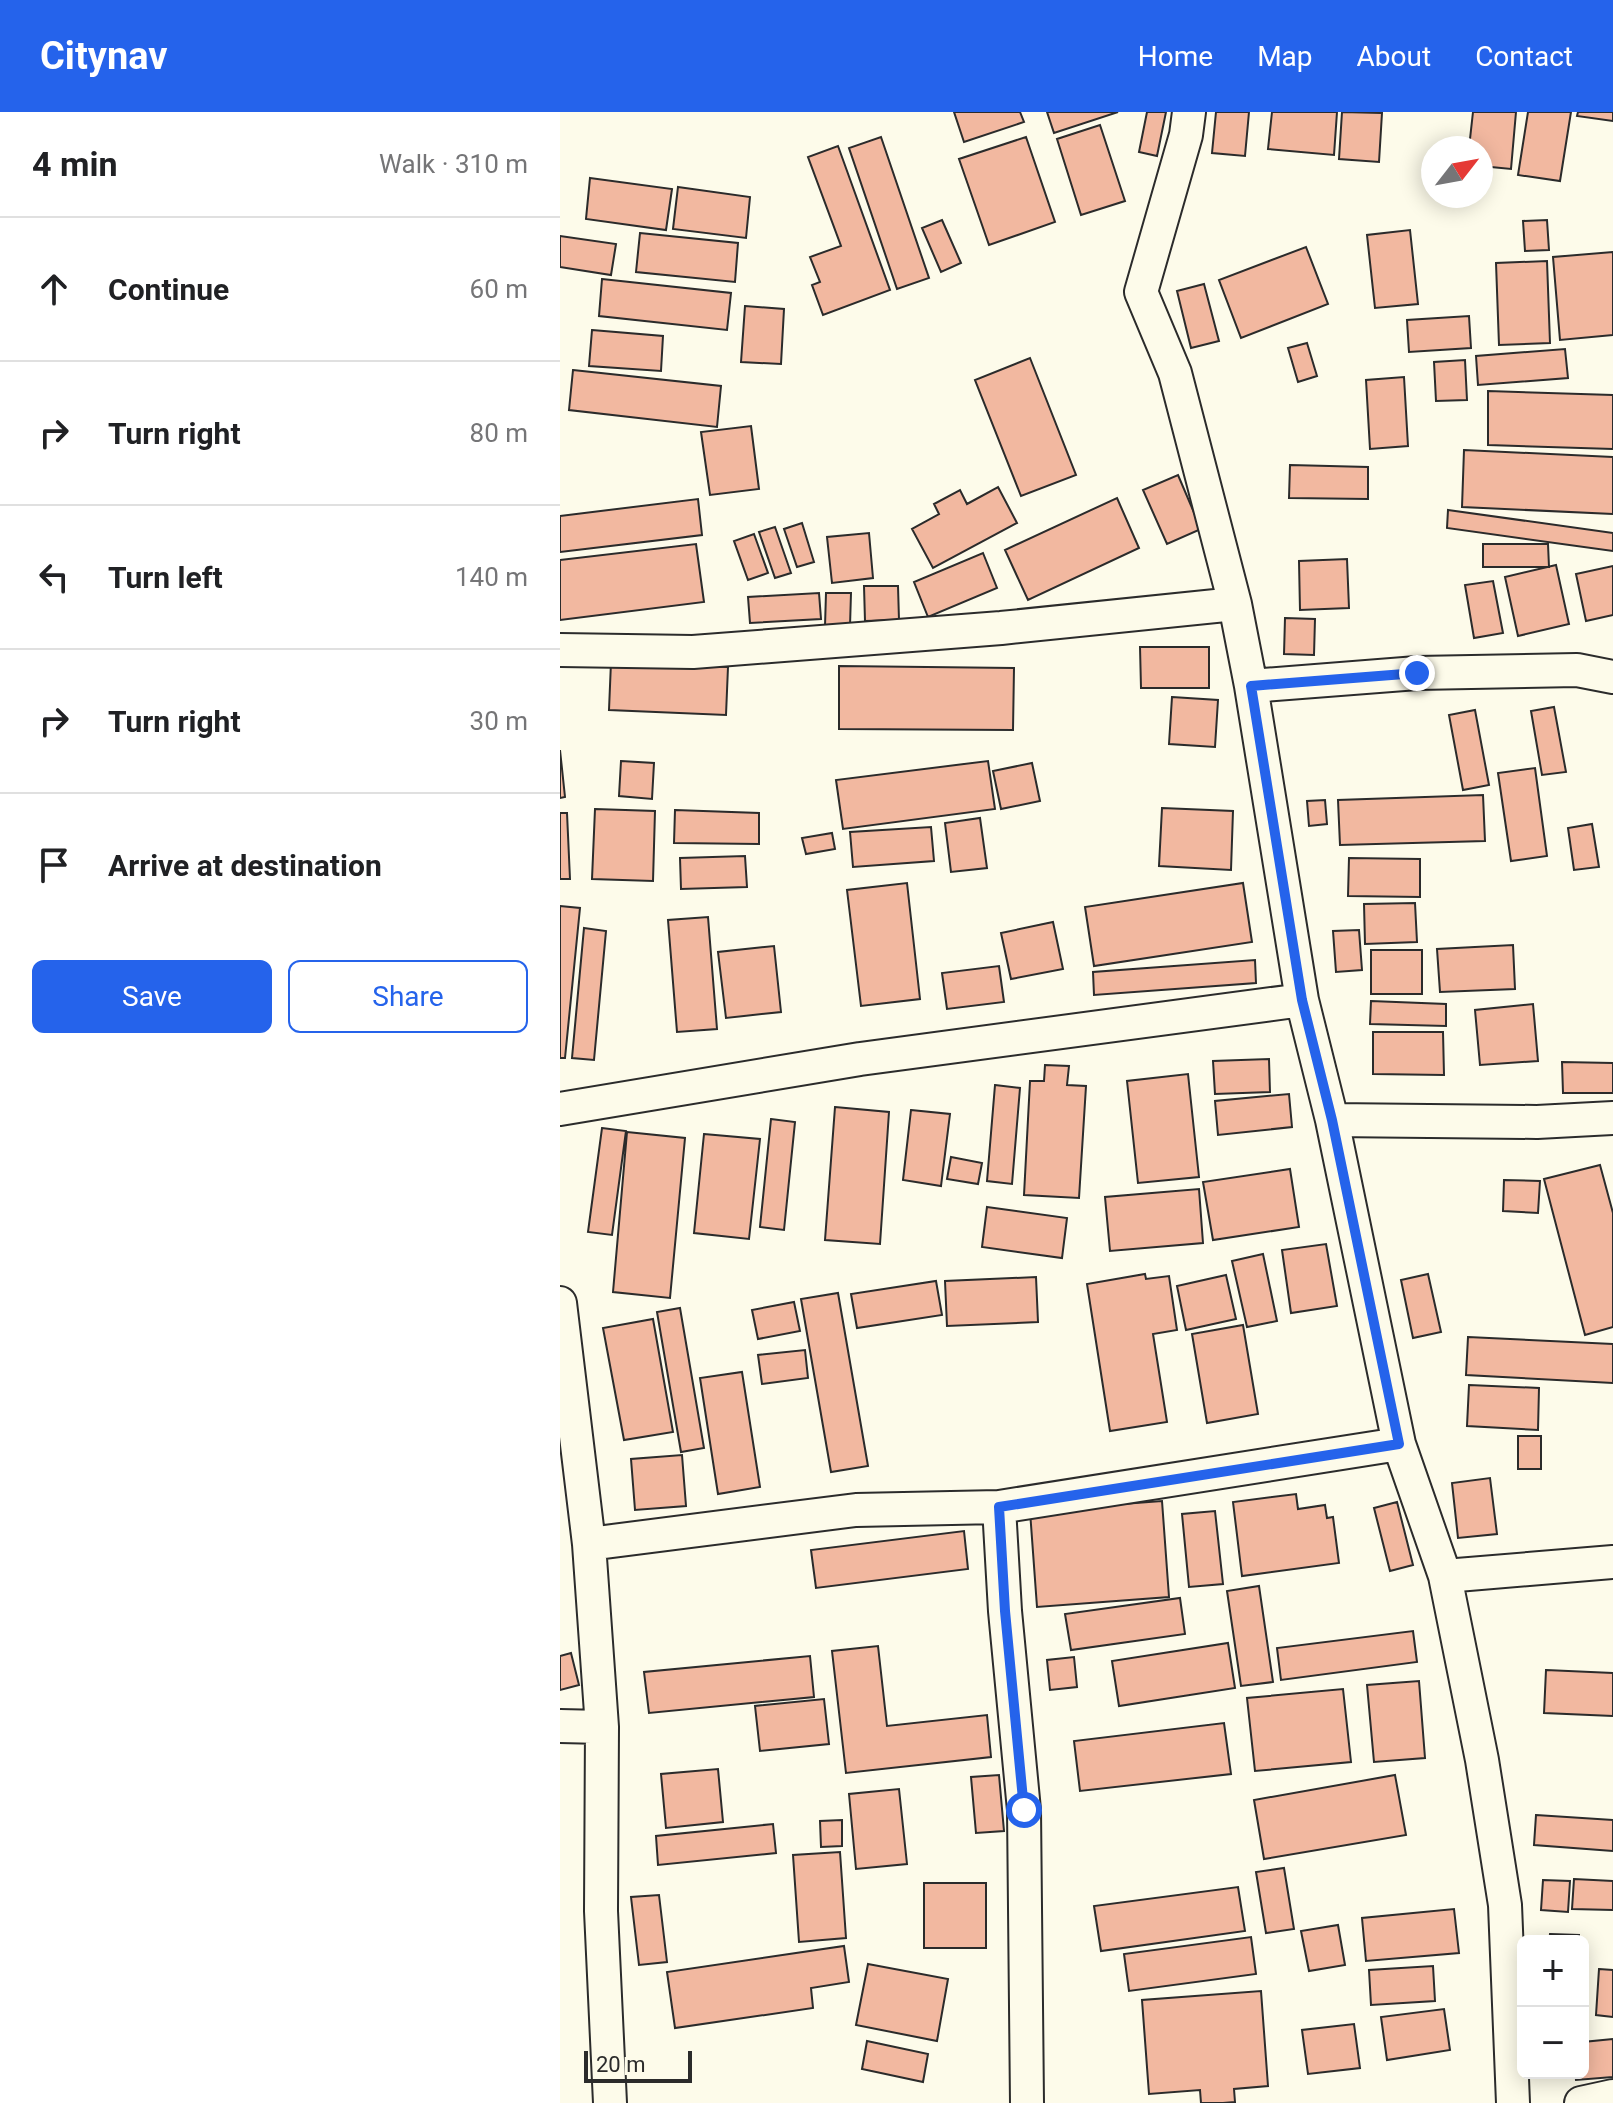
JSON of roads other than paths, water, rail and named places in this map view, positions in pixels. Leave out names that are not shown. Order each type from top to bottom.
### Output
[{"type":"street","points":[[1189,112],[1186,135],[1141,292],[1175,373],[1235,604],[1302,1000],[1332,1120],[1399,1444],[1445,1576],[1482,1760],[1505,1905],[1513,2103]]},
{"type":"street","points":[[560,650],[693,652],[1001,628],[1235,604]]},
{"type":"street","points":[[1251,686],[1417,673],[1577,670],[1613,677]]},
{"type":"street","points":[[560,1109],[860,1059],[1302,1000]]},
{"type":"street","points":[[1332,1120],[1537,1122],[1613,1118]]},
{"type":"street","points":[[560,1303],[589,1544],[602,1727],[601,1911],[610,2103]]},
{"type":"street","points":[[589,1544],[856,1510],[999,1507],[1399,1444]]},
{"type":"street","points":[[999,1507],[1005,1611],[1024,1810],[1027,2103]]},
{"type":"street","points":[[1445,1576],[1613,1562]]},
{"type":"street","points":[[560,1726],[602,1727]]},
{"type":"street","points":[[1581,2103],[1613,2096]]}]
